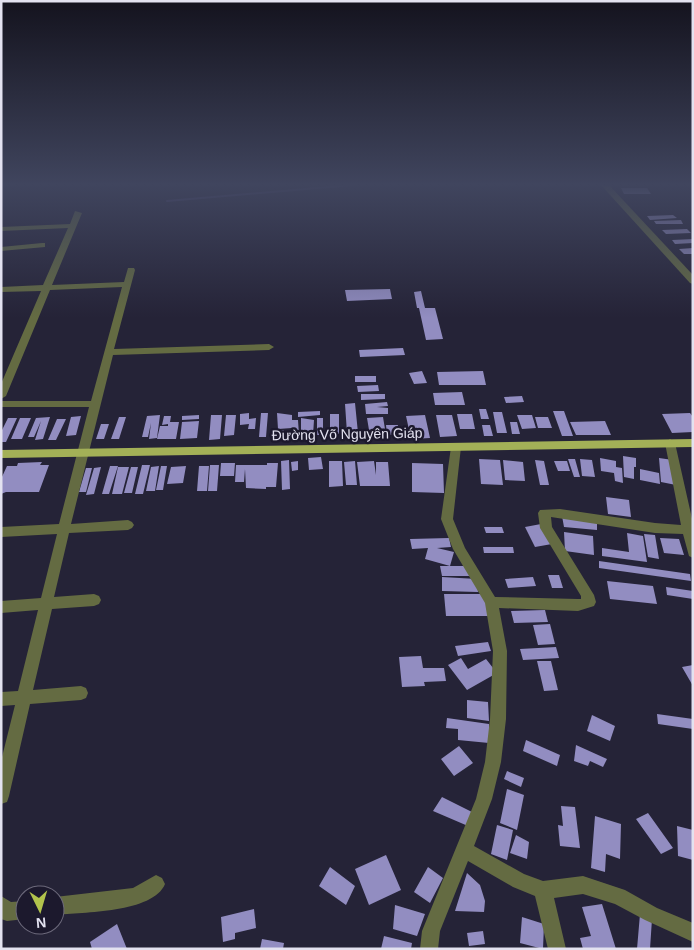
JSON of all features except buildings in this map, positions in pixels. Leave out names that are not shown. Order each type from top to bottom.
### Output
[{"type":"main road","name":"Đường Võ Nguyên Giáp","points":[[1,454],[693,442]]},
{"type":"street","points":[[1,396],[72,229]]},
{"type":"street","points":[[646,229],[693,281]]},
{"type":"street","points":[[1,249],[42,245]]},
{"type":"street","points":[[1,796],[82,453],[131,270]]},
{"type":"street","points":[[1,290],[127,284]]},
{"type":"street","points":[[109,352],[269,347]]},
{"type":"street","points":[[1,404],[95,404]]},
{"type":"street","points":[[670,443],[693,553]]},
{"type":"street","points":[[428,949],[431,931],[465,850],[486,789],[493,762],[498,719],[500,651],[491,602],[460,549],[448,523],[456,447]]},
{"type":"street","points":[[491,602],[578,604],[589,602],[584,588],[546,528],[544,513],[560,513],[655,528],[687,530]]},
{"type":"street","points":[[1,532],[128,525]]},
{"type":"street","points":[[1,607],[94,600]]},
{"type":"street","points":[[1,699],[80,694]]},
{"type":"street","points":[[465,850],[520,881],[543,890],[583,886],[600,890],[619,896],[651,914],[693,933]]},
{"type":"street","points":[[65,905],[136,897],[156,884]]},
{"type":"street","points":[[543,890],[556,949]]},
{"type":"street","points":[[1,905],[8,912],[15,911]]}]
